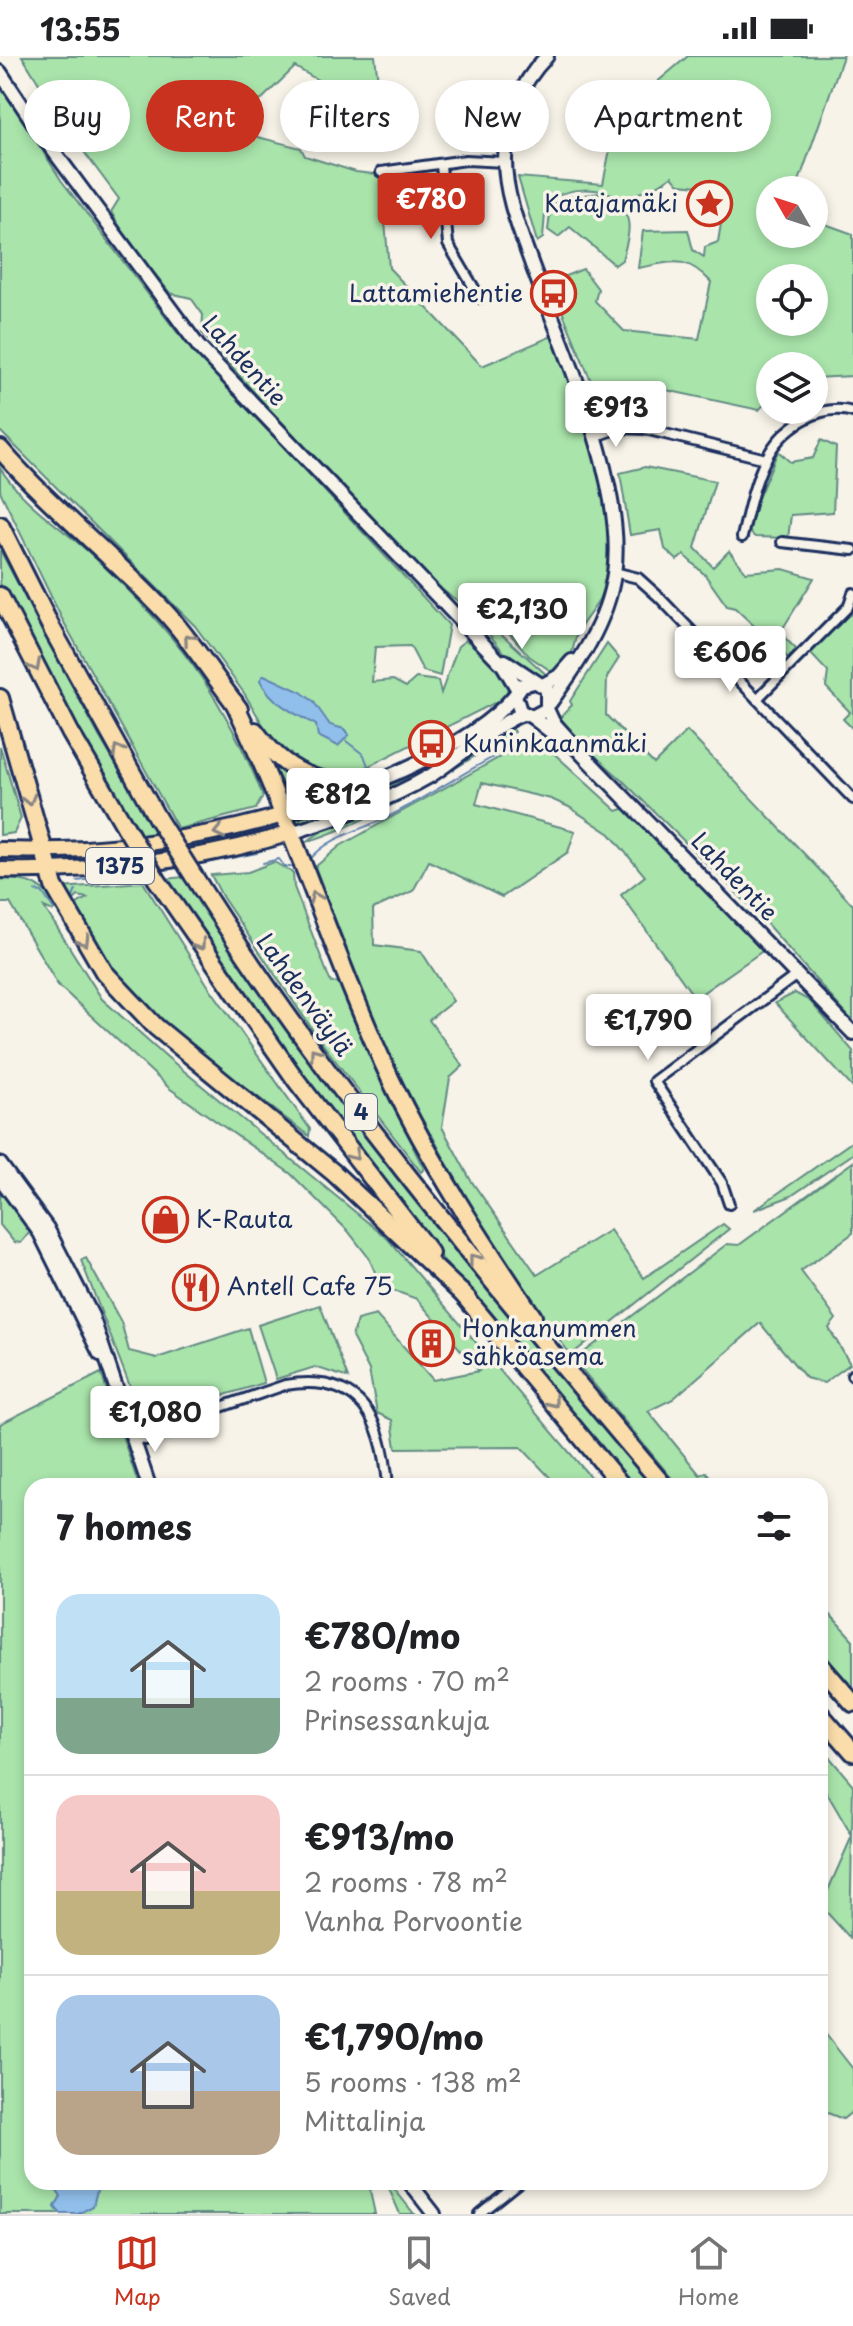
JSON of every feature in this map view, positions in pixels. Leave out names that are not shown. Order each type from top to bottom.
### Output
[{"type":"highway","points":[[0,449],[36,490],[164,611],[194,644],[273,753],[295,771],[334,784],[368,784]]},
{"type":"highway","name":"Lahdenväylä","points":[[0,525],[65,654],[157,818],[319,1059],[490,1280],[657,1478]]},
{"type":"highway","name":"4","points":[[0,596],[71,734],[157,880],[296,1080],[468,1299],[615,1478]]},
{"type":"highway","points":[[0,698],[50,871],[60,897],[90,951],[139,1011],[334,1173],[468,1299]]},
{"type":"highway","points":[[234,702],[291,833],[361,1011],[405,1106],[446,1184],[581,1387]]},
{"type":"highway","points":[[828,1674],[853,1703]]},
{"type":"highway","points":[[828,1723],[853,1752]]},
{"type":"main road","points":[[528,716],[548,706],[583,658],[604,611],[614,572],[615,539],[609,496],[594,437],[511,204],[505,162],[515,105],[540,59]]},
{"type":"main road","name":"Lahdentie","points":[[0,72],[59,159],[199,347],[443,607],[490,651],[510,674],[517,692],[517,707],[581,753]]},
{"type":"main road","points":[[517,692],[559,676],[588,644]]},
{"type":"main road","name":"Lahdentie","points":[[490,651],[538,684],[553,722],[853,1033]]},
{"type":"main road","name":"1375","points":[[0,850],[45,851],[155,844],[283,815],[368,784],[488,723],[517,692]]},
{"type":"main road","name":"1375","points":[[0,870],[50,871],[165,862],[291,833],[373,803],[427,777],[508,720],[528,716]]},
{"type":"main road","points":[[0,1164],[52,1238],[101,1335],[146,1478]]},
{"type":"main road","points":[[0,1178],[40,1233],[110,1371]]},
{"type":"main road","points":[[415,2190],[434,2214]]},
{"type":"street","points":[[381,172],[466,160],[505,162]]},
{"type":"street","points":[[441,165],[448,244],[480,298]]},
{"type":"street","points":[[742,537],[766,459],[786,434],[812,415],[841,408],[853,412]]},
{"type":"street","points":[[594,437],[619,428],[645,429],[766,459]]},
{"type":"street","points":[[782,542],[853,550]]},
{"type":"street","points":[[614,572],[641,580],[853,799]]},
{"type":"street","points":[[757,699],[850,607],[853,593]]},
{"type":"street","points":[[729,1204],[722,1183],[654,1081],[798,974]]},
{"type":"street","points":[[132,1438],[142,1427],[166,1426],[285,1385],[305,1381],[332,1384],[372,1413],[383,1441],[387,1478]]},
{"type":"street","points":[[479,2214],[509,2190]]},
{"type":"green space","points":[[22,56],[375,56],[378,80],[318,80],[295,67],[264,97],[264,80],[146,80],[146,152],[264,152],[264,139],[280,143],[280,152],[303,152],[305,156],[356,172],[381,175],[389,268],[482,366],[552,336],[595,462],[607,528],[607,560],[602,592],[577,634],[566,665],[554,673],[529,656],[494,615],[479,616],[438,587],[315,462],[202,333],[203,315],[191,298],[170,293],[127,239],[111,212],[119,199],[84,152],[130,152],[130,80],[37,80]]},
{"type":"green space","points":[[688,56],[843,56],[801,176],[756,176],[756,248],[828,248],[828,225],[853,234],[853,376],[828,377],[828,352],[756,352],[756,409],[633,383],[593,386],[550,282],[583,269],[598,289],[595,301],[624,331],[699,339],[711,282],[694,267],[678,262],[638,268],[643,231],[688,230],[693,250],[704,257],[705,247],[718,242],[724,205],[719,188],[679,184],[672,176],[659,185],[624,199],[595,190],[575,190],[546,202],[543,238],[537,242],[518,177],[603,184],[609,152],[771,152],[771,80],[660,80]]},
{"type":"green space","points":[[0,83],[24,121],[24,152],[43,152],[61,180],[177,332],[449,625],[440,676],[423,671],[410,646],[375,647],[372,682],[393,680],[406,687],[416,678],[438,681],[441,693],[458,646],[466,640],[504,672],[509,687],[500,706],[494,703],[351,775],[333,776],[296,763],[272,740],[244,693],[195,626],[0,431]]},
{"type":"green space","points":[[600,193],[620,206],[628,220],[628,237],[622,260],[615,265],[570,227],[558,237],[548,230],[551,206],[559,198]]},
{"type":"green space","points":[[821,440],[836,447],[833,512],[791,515],[788,538],[755,537],[749,532],[748,522],[778,451],[790,462],[813,458]]},
{"type":"green space","points":[[645,467],[715,481],[695,548],[713,567],[729,551],[746,572],[783,569],[814,578],[780,633],[796,649],[788,658],[735,608],[727,606],[705,575],[684,555],[677,560],[665,549],[661,530],[630,535],[620,473]]},
{"type":"green space","points":[[0,468],[31,504],[92,555],[171,637],[212,694],[247,759],[263,796],[256,809],[178,829],[61,617],[0,491]]},
{"type":"green space","points":[[0,550],[99,736],[157,834],[139,836],[26,638],[0,583]]},
{"type":"green space","points":[[853,614],[853,729],[843,719],[850,712],[826,687],[828,672],[810,653],[847,615]]},
{"type":"green space","points":[[488,622],[549,677],[538,677],[518,667],[482,627]]},
{"type":"green space","points":[[607,644],[619,658],[607,677],[606,715],[654,764],[687,731],[853,905],[853,1022],[758,914],[619,777],[556,722],[572,705],[570,701]]},
{"type":"green space","points":[[499,718],[502,721],[431,769],[360,803],[298,826],[296,817]]},
{"type":"green space","points":[[508,723],[514,732],[439,778],[361,820],[306,842],[328,827],[359,815]]},
{"type":"green space","points":[[536,737],[617,811],[630,807],[761,947],[761,952],[695,998],[621,895],[645,876],[610,834],[551,799],[482,783],[476,804],[575,831],[568,852],[502,897],[429,861],[413,891],[373,909],[374,945],[421,951],[453,1001],[429,1020],[463,1066],[450,1078],[442,1127],[470,1179],[537,1275],[610,1230],[644,1278],[723,1224],[729,1229],[571,1355],[496,1249],[432,1135],[413,1147],[424,1169],[421,1172],[318,1038],[223,898],[211,875],[248,872],[274,862],[293,873],[294,887],[331,983],[358,980],[315,867],[340,846]]},
{"type":"green space","points":[[259,745],[335,790],[284,808]]},
{"type":"green space","points":[[0,746],[21,818],[14,833],[0,835]]},
{"type":"green space","points":[[261,827],[262,831],[187,849],[184,845]]},
{"type":"green space","points":[[183,877],[248,972],[428,1213],[645,1478],[621,1478],[413,1223],[331,1117],[165,879]]},
{"type":"green space","points":[[0,879],[34,884],[48,893],[59,908],[53,911],[44,907],[102,999],[167,1057],[388,1239],[591,1478],[550,1478],[521,1447],[396,1448],[392,1420],[377,1413],[369,1370],[352,1337],[357,1320],[376,1315],[433,1380],[479,1371],[417,1299],[381,1286],[369,1258],[348,1231],[291,1174],[169,1088],[58,985],[10,903],[0,903]]},
{"type":"green space","points":[[143,882],[207,984],[310,1129],[309,1136],[171,1031],[99,952],[79,917],[77,904],[87,898],[78,896],[69,905],[61,888]]},
{"type":"green space","points":[[795,993],[810,1001],[853,1051],[853,1088],[775,1003]]},
{"type":"green space","points":[[853,1141],[853,1154],[791,1196],[754,1210]]},
{"type":"green space","points":[[853,1162],[853,1233],[801,1271],[836,1319],[829,1328],[850,1364],[824,1383],[806,1378],[760,1323],[673,1399],[648,1411],[700,1475],[706,1472],[711,1478],[671,1478],[574,1360],[727,1244],[739,1245]]},
{"type":"green space","points":[[0,1189],[30,1232],[21,1243],[14,1242],[0,1225]]},
{"type":"green space","points":[[86,1258],[121,1322],[129,1351],[157,1358],[248,1328],[264,1383],[143,1420],[81,1260]]},
{"type":"green space","points":[[320,1305],[348,1378],[315,1367],[276,1379],[258,1325]]},
{"type":"green space","points":[[101,1373],[136,1478],[24,1478],[24,2190],[57,2190],[61,2196],[55,2207],[60,2214],[0,2214],[0,1424]]},
{"type":"green space","points":[[828,1612],[853,1640],[853,1688],[828,1659]]},
{"type":"green space","points":[[828,1755],[853,1785],[852,1836],[828,1795]]},
{"type":"green space","points":[[852,1836],[850,1938],[828,1914],[828,1890]]},
{"type":"green space","points":[[828,2037],[853,2069],[853,2111],[843,2119],[828,2113]]},
{"type":"green space","points":[[97,2190],[370,2190],[375,2214],[78,2214],[93,2205]]},
{"type":"green space","points":[[390,2190],[395,2190],[414,2214],[400,2214]]},
{"type":"water","points":[[264,675],[301,692],[313,701],[330,725],[344,729],[349,735],[338,746],[318,736],[316,725],[284,707],[270,695],[260,680]]},
{"type":"water","points":[[57,2190],[97,2190],[93,2206],[78,2214],[61,2214],[55,2207],[61,2196]]},
{"type":"waterway","points":[[309,861],[336,839],[390,816],[527,739],[545,744]]},
{"type":"waterway","points":[[346,741],[364,755],[368,766]]},
{"type":"waterway","points":[[195,865],[257,853]]},
{"type":"waterway","points":[[263,863],[279,859],[285,867],[291,867]]},
{"type":"waterway","points":[[160,871],[181,867]]},
{"type":"waterway","points":[[77,881],[145,873]]},
{"type":"waterway","points":[[71,902],[76,890]]},
{"type":"waterway","points":[[35,891],[42,892],[54,909]]},
{"type":"place","name":"Katajamäki","points":[[709,204]]},
{"type":"place","name":"Lattamiehentie","points":[[554,294]]},
{"type":"place","name":"Kuninkaanmäki","points":[[432,744]]},
{"type":"place","name":"K-Rauta","points":[[165,1220]]},
{"type":"place","name":"Antell Cafe 75","points":[[196,1287]]},
{"type":"place","name":"Honkanummen sähköasema","points":[[431,1343]]}]
